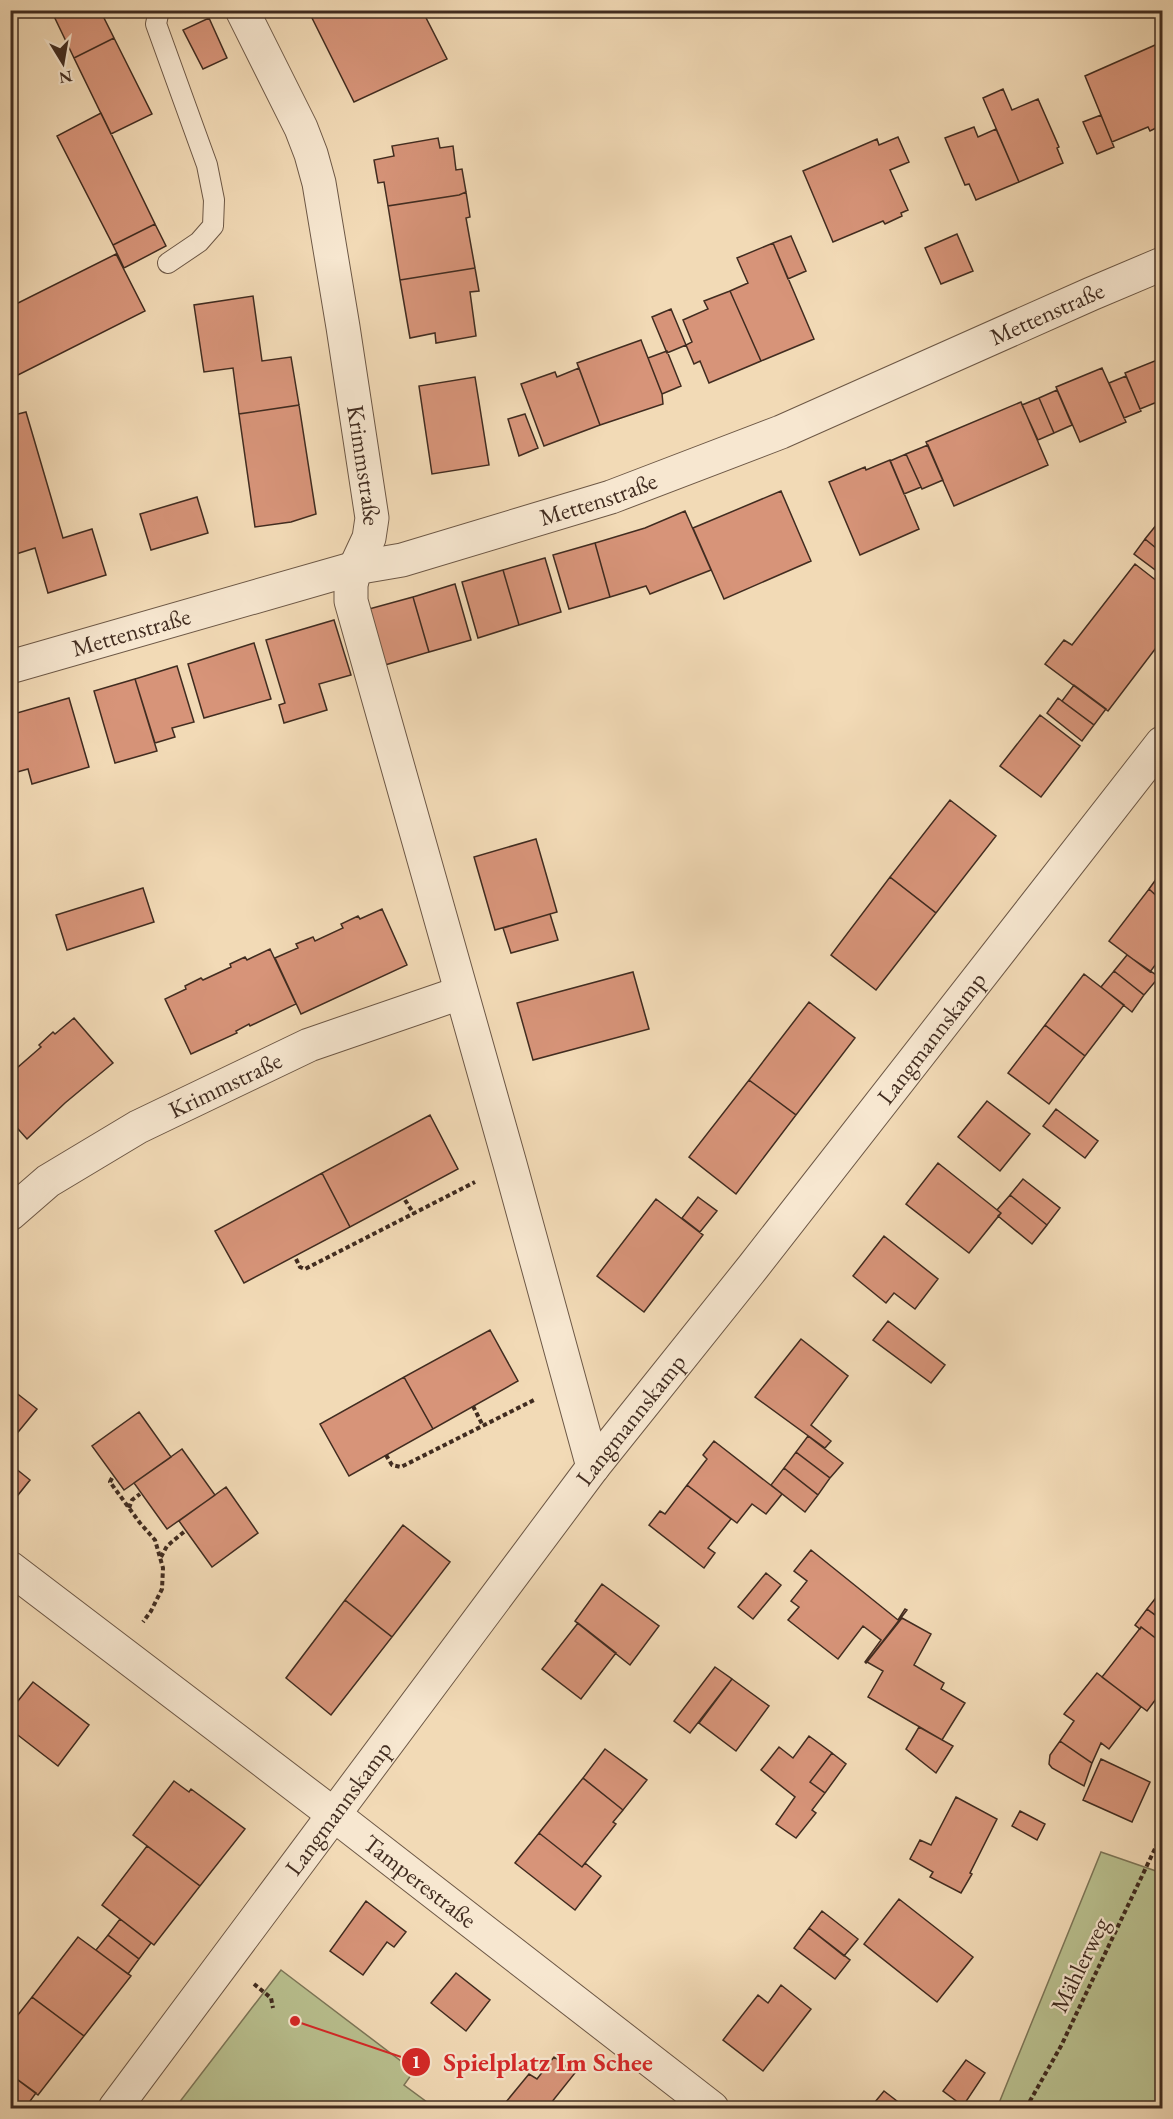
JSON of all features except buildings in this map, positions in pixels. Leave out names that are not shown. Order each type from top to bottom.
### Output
[{"type":"street","name":"Krimmstraße","points":[[242,10],[301,128],[319,183],[372,518],[369,538],[355,568],[351,585],[351,601],[593,1467]]},
{"type":"street","name":"Mettenstraße","points":[[10,667],[355,568],[402,560],[611,497],[781,432],[1162,264]]},
{"type":"street","name":"Langmannskamp","points":[[115,2109],[593,1467],[753,1267],[1162,743]]},
{"type":"street","name":"Krimmstraße","points":[[10,1214],[48,1181],[138,1127],[309,1045],[460,993]]},
{"type":"street","name":"Tamperestraße","points":[[10,1568],[333,1814],[700,2105]]},
{"type":"lane","points":[[159,10],[156,24],[207,165],[214,200],[213,226],[199,242],[168,263]]},
{"type":"path","points":[[296,1259],[300,1267],[305,1269],[510,1164]]},
{"type":"path","points":[[405,1200],[414,1214]]},
{"type":"path","points":[[386,1455],[392,1465],[401,1467],[569,1383]]},
{"type":"path","points":[[473,1406],[483,1426]]},
{"type":"path","points":[[112,1478],[110,1482],[128,1508],[155,1540],[163,1568],[162,1590],[152,1611],[120,1651]]},
{"type":"path","points":[[128,1508],[132,1500],[140,1494]]},
{"type":"path","points":[[160,1558],[167,1546],[185,1531]]},
{"type":"path","name":"Mählerweg","points":[[1026,2109],[1061,2046],[1162,1834]]},
{"type":"green space","points":[[1101,1852],[1156,1871],[1162,1858],[1162,2108],[997,2108]]},
{"type":"green space","points":[[281,1970],[414,2071],[404,2085],[435,2108],[175,2108]]},
{"type":"place","name":"Spielplatz Im Schee","points":[[295,2021]]}]
